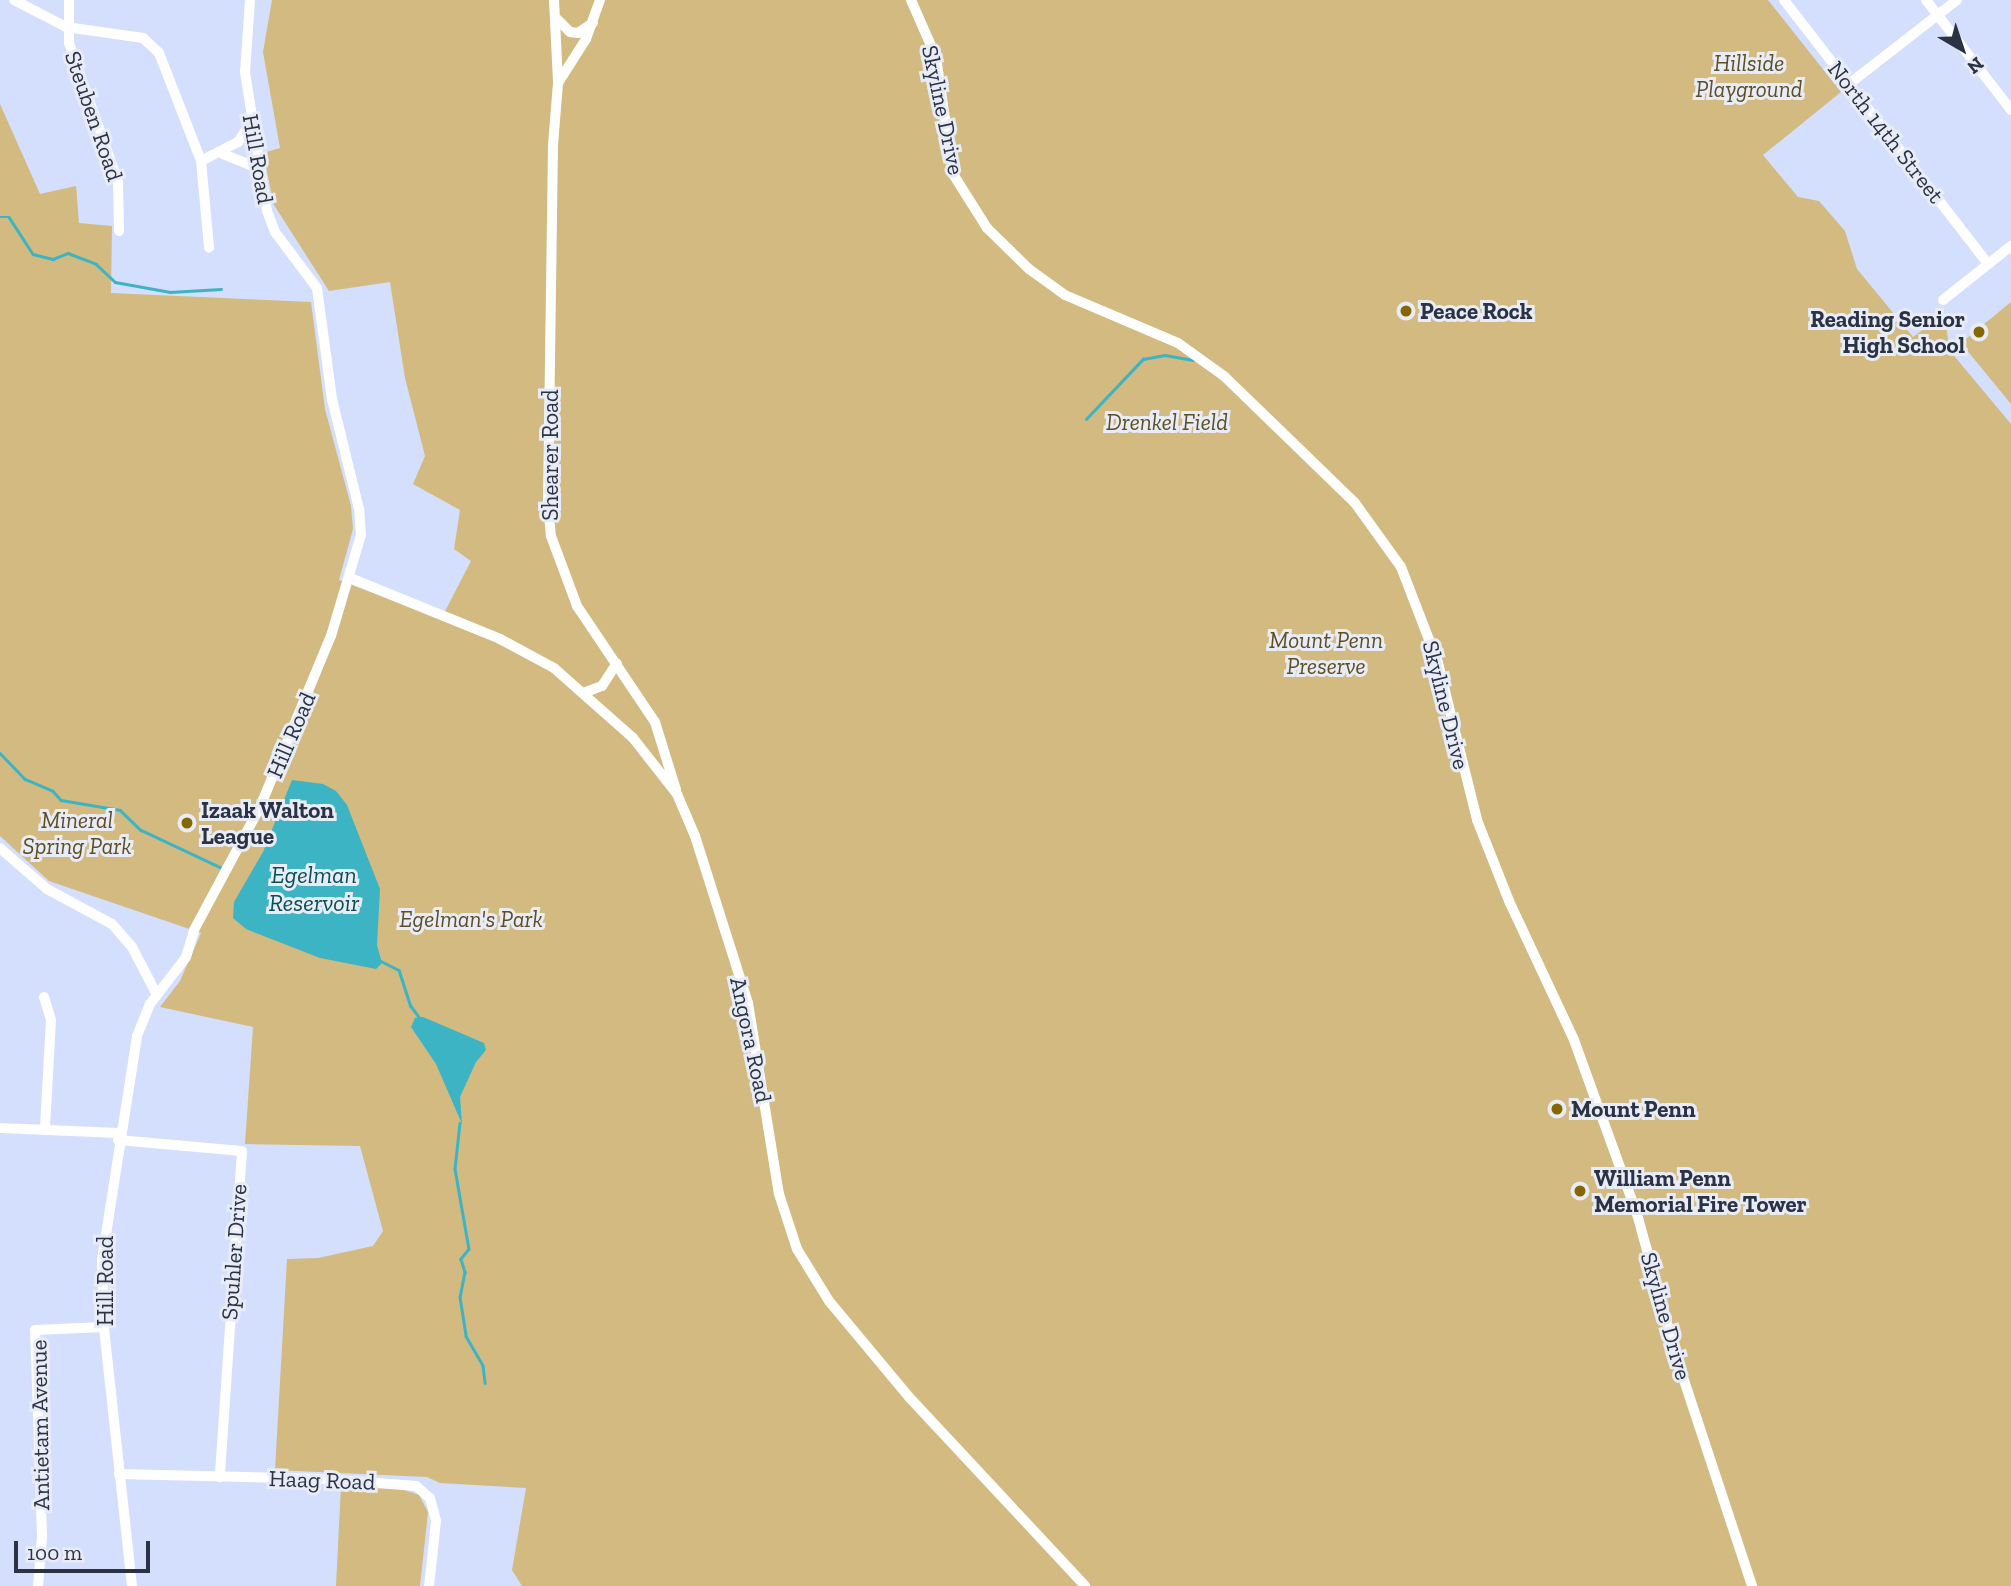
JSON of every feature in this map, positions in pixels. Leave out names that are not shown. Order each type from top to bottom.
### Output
[{"type":"street","points":[[14,0],[66,27],[125,32],[149,42],[167,66],[201,161],[209,248]]},
{"type":"street","name":"Steuben Road","points":[[69,0],[66,27],[118,182],[119,231]]},
{"type":"street","name":"Hill Road","points":[[132,1586],[104,1327],[103,1236],[137,1037],[157,995],[186,957],[194,930],[260,807],[304,707],[350,578],[360,518],[332,399],[317,288],[275,232],[258,168],[245,72],[250,0]]},
{"type":"street","name":"Shearer Road","points":[[554,0],[558,83],[553,145],[548,513],[567,586],[663,741],[677,794]]},
{"type":"street","points":[[558,83],[593,23],[600,0]]},
{"type":"street","name":"Skyline Drive","points":[[911,0],[936,57],[953,174],[987,228],[1018,260],[1065,295],[1178,343],[1224,376],[1355,503],[1401,567],[1438,663],[1477,820],[1509,901],[1574,1040],[1637,1214],[1689,1397],[1752,1586]]},
{"type":"street","name":"North 14th Street","points":[[1784,0],[1988,264]]},
{"type":"street","points":[[1926,0],[2011,110]]},
{"type":"street","points":[[1849,84],[1957,0]]},
{"type":"street","points":[[556,18],[570,32],[586,30],[593,23]]},
{"type":"street","points":[[201,161],[223,154],[246,134],[251,122]]},
{"type":"street","points":[[223,154],[258,168]]},
{"type":"street","points":[[1943,300],[2011,246]]},
{"type":"street","name":"Angora Road","points":[[350,578],[519,648],[586,692],[633,738],[677,794],[748,1003],[779,1194],[797,1249],[823,1293],[901,1388],[1085,1586]]},
{"type":"street","points":[[586,692],[609,679],[617,663]]},
{"type":"street","points":[[0,848],[56,895],[112,924],[131,947],[157,995]]},
{"type":"street","points":[[44,997],[51,1020],[45,1129]]},
{"type":"street","points":[[0,1128],[45,1129],[119,1137]]},
{"type":"street","name":"Spuhler Drive","points":[[119,1137],[242,1151],[220,1476]]},
{"type":"street","name":"Antietam Avenue","points":[[38,1586],[42,1537],[35,1330],[104,1327]]},
{"type":"street","name":"Haag Road","points":[[120,1474],[407,1483],[425,1490],[436,1521],[429,1586]]},
{"type":"green space","name":"Mount Penn Preserve","points":[[272,0],[1768,0],[1841,92],[1763,155],[1798,197],[1819,201],[1845,231],[1857,269],[1913,337],[1944,314],[1950,351],[2011,424],[2011,1586],[522,1586],[512,1570],[526,1488],[440,1483],[427,1477],[275,1470],[287,1259],[318,1258],[373,1246],[383,1231],[360,1146],[245,1144],[253,1027],[160,1007],[180,981],[201,933],[49,881],[0,836],[0,104],[40,194],[76,186],[79,223],[112,226],[111,293],[311,302],[325,409],[351,506],[353,529],[339,580],[441,619],[471,561],[454,549],[460,510],[413,484],[425,456],[405,378],[390,282],[329,291],[274,205],[263,153],[280,148],[263,52]]},
{"type":"green space","points":[[2011,302],[2011,404],[1961,343]]},
{"type":"green space","points":[[341,1486],[396,1487],[419,1495],[428,1512],[420,1586],[336,1586]]},
{"type":"water","name":"Egelman Reservoir","points":[[292,780],[323,784],[336,791],[347,805],[380,889],[377,945],[382,963],[376,969],[320,958],[246,929],[233,918],[234,902],[263,852]]},
{"type":"water","points":[[423,1017],[484,1043],[486,1050],[476,1062],[460,1097],[462,1124],[436,1064],[411,1027],[415,1018]]},
{"type":"waterway","points":[[0,217],[9,217],[33,254],[53,259],[68,253],[96,264],[115,282],[170,292],[221,289]]},
{"type":"waterway","points":[[1086,419],[1143,359],[1165,355],[1193,360]]},
{"type":"waterway","points":[[0,753],[25,779],[53,791],[61,800],[120,810],[141,830],[220,867]]},
{"type":"waterway","points":[[381,961],[399,970],[411,1006],[422,1021]]},
{"type":"waterway","points":[[460,1123],[455,1169],[469,1249],[461,1259],[465,1272],[460,1297],[466,1336],[483,1366],[485,1383]]},
{"type":"place","name":"Peace Rock","points":[[1406,311]]},
{"type":"place","name":"Reading Senior High School","points":[[1979,332]]},
{"type":"place","name":"Izaak Walton League","points":[[187,823]]},
{"type":"place","name":"Mount Penn","points":[[1557,1109]]},
{"type":"place","name":"William Penn Memorial Fire Tower","points":[[1580,1191]]},
{"type":"park label","name":"Hillside Playground","points":[[1749,76]]},
{"type":"park label","name":"Drenkel Field","points":[[1167,422]]},
{"type":"park label","name":"Mineral Spring Park","points":[[77,833]]},
{"type":"park label","name":"Egelman's Park","points":[[471,919]]}]
